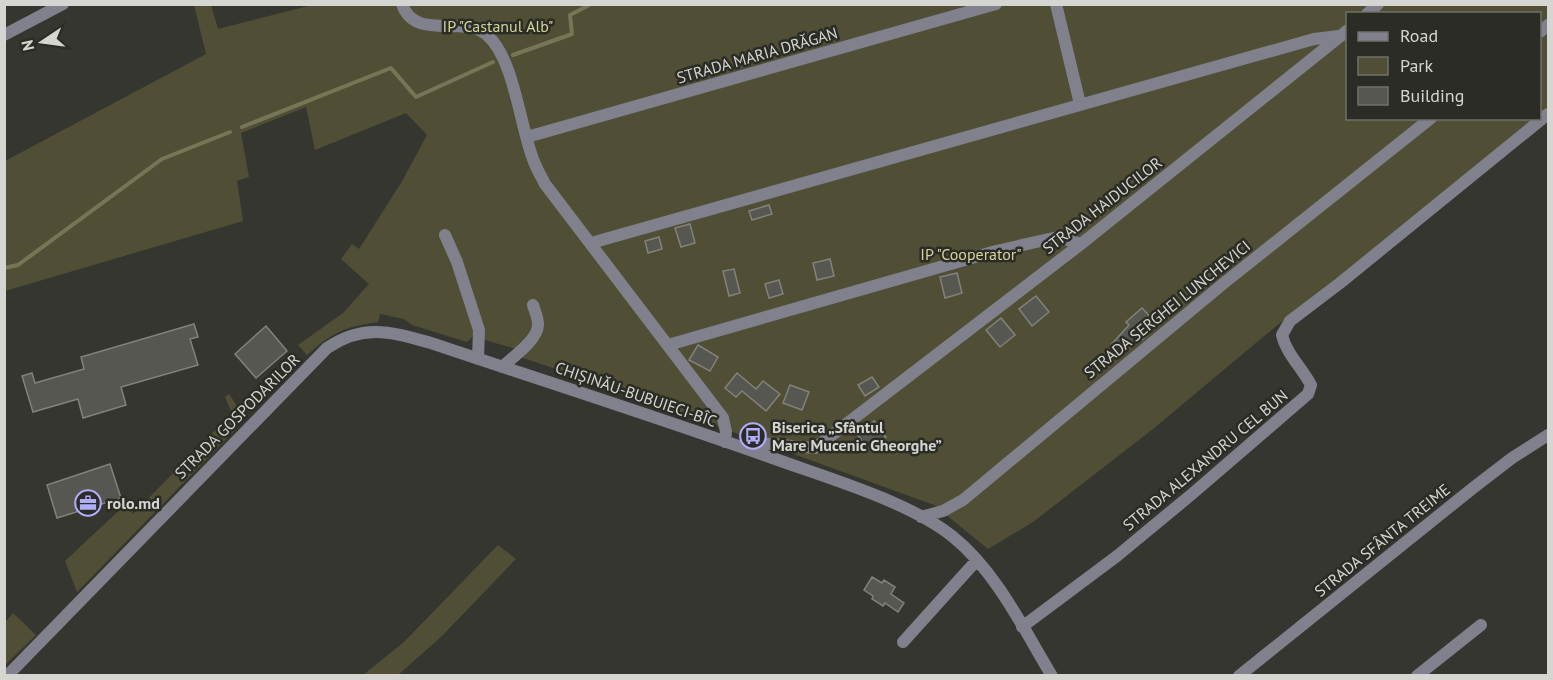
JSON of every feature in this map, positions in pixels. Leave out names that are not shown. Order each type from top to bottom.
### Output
[{"type":"street","points":[[4,35],[63,4]]},
{"type":"street","points":[[402,4],[412,20],[425,25],[441,27],[472,26],[485,33],[496,44],[505,62],[533,160],[545,184],[723,418],[726,432],[725,442]]},
{"type":"street","name":"STRADA MARIA DRĂGAN","points":[[527,137],[996,4]]},
{"type":"street","points":[[1056,4],[1080,104]]},
{"type":"street","points":[[591,243],[1080,104],[1343,33]]},
{"type":"street","name":"STRADA HAIDUCILOR","points":[[747,449],[758,443],[815,448],[1081,244],[1343,33]]},
{"type":"street","name":"STRADA SERGHEI LUNCHEVICI","points":[[921,517],[943,511],[963,500],[1206,298],[1428,120]]},
{"type":"street","name":"STRADA ALEXANDRU CEL BUN","points":[[1022,627],[1117,556],[1308,394],[1311,385],[1284,343],[1282,335],[1290,321],[1541,120]]},
{"type":"street","points":[[445,235],[457,262],[479,330],[478,358]]},
{"type":"street","points":[[668,345],[996,251],[1058,237],[1081,244]]},
{"type":"street","points":[[502,367],[537,333],[538,324],[533,306]]},
{"type":"street","name":"CHIȘINĂU-BUBUIECI-BÎC","points":[[377,331],[431,343],[747,449],[870,494],[921,517],[952,536],[977,560],[1052,675]]},
{"type":"street","name":"STRADA GOSPODARILOR","points":[[7,675],[327,348],[349,336],[377,331]]},
{"type":"street","name":"STRADA SFÂNTA TREIME","points":[[1239,675],[1473,488],[1512,458],[1548,435]]},
{"type":"street","points":[[903,642],[977,560]]},
{"type":"street","points":[[1418,675],[1481,625]]},
{"type":"green space","name":"IP \"Cooperator\"","points":[[316,4],[1548,5],[1548,107],[1541,113],[1541,12],[1346,12],[1346,120],[1533,120],[1263,337],[1153,429],[1033,522],[988,549],[934,505],[523,358],[513,348],[485,340],[484,336],[473,336],[467,342],[412,325],[404,319],[380,314],[378,322],[340,332],[307,355],[298,345],[343,313],[369,284],[341,259],[352,244],[359,249],[401,183],[427,135],[406,113],[315,150],[306,107],[241,133],[249,177],[237,181],[243,221],[5,291],[5,161],[206,54],[194,5],[211,5],[218,29]]},
{"type":"green space","points":[[229,394],[238,410],[237,428],[77,592],[65,561],[128,502],[133,514],[232,413],[225,397]]},
{"type":"green space","points":[[498,545],[516,559],[442,636],[398,675],[363,675],[404,642]]},
{"type":"green space","points":[[13,613],[36,635],[5,665],[5,622]]},
{"type":"building","points":[[769,205],[772,214],[752,220],[749,211]]},
{"type":"building","points":[[690,224],[695,243],[681,247],[675,228]]},
{"type":"building","points":[[659,237],[662,249],[648,253],[645,241]]},
{"type":"building","points":[[830,259],[834,276],[817,280],[813,263]]},
{"type":"building","points":[[734,269],[740,293],[729,296],[723,271]]},
{"type":"building","points":[[957,273],[962,293],[945,298],[940,277]]},
{"type":"building","points":[[779,280],[783,294],[769,298],[765,284]]},
{"type":"building","points":[[1036,296],[1049,312],[1032,326],[1019,309]]},
{"type":"building","points":[[1142,308],[1155,322],[1147,329],[1150,333],[1142,340],[1138,336],[1122,354],[1111,345],[1129,325],[1126,322]]},
{"type":"building","points":[[1001,318],[1015,335],[1000,347],[986,330]]},
{"type":"building","points":[[194,324],[198,337],[190,339],[198,365],[121,387],[126,405],[83,418],[78,399],[33,412],[22,376],[32,373],[35,383],[84,369],[81,357]]},
{"type":"building","points":[[266,326],[287,351],[256,378],[235,354]]},
{"type":"building","points":[[698,345],[718,357],[710,371],[689,360]]},
{"type":"building","points":[[737,373],[756,389],[763,381],[780,394],[766,411],[742,391],[736,397],[725,388]]},
{"type":"building","points":[[872,377],[879,387],[865,396],[858,385]]},
{"type":"building","points":[[790,385],[809,392],[802,410],[783,403]]},
{"type":"building","points":[[874,421],[886,437],[868,449],[856,433]]},
{"type":"building","points":[[110,464],[121,498],[57,518],[47,485]]},
{"type":"building","points":[[872,577],[882,583],[884,580],[895,587],[891,594],[904,603],[898,612],[885,603],[883,606],[872,599],[873,596],[864,590]]},
{"type":"waterway","points":[[513,55],[572,34],[570,15],[591,4]]},
{"type":"waterway","points":[[242,127],[391,68],[416,97],[493,62]]},
{"type":"waterway","points":[[4,268],[18,265],[162,159],[230,132]]},
{"type":"place","name":"Biserica „Sfântul Mare Mucenic Gheorghe”","points":[[753,436]]},
{"type":"place","name":"rolo.md","points":[[88,503]]},
{"type":"park label","name":"IP \"Castanul Alb\"","points":[[498,26]]}]
